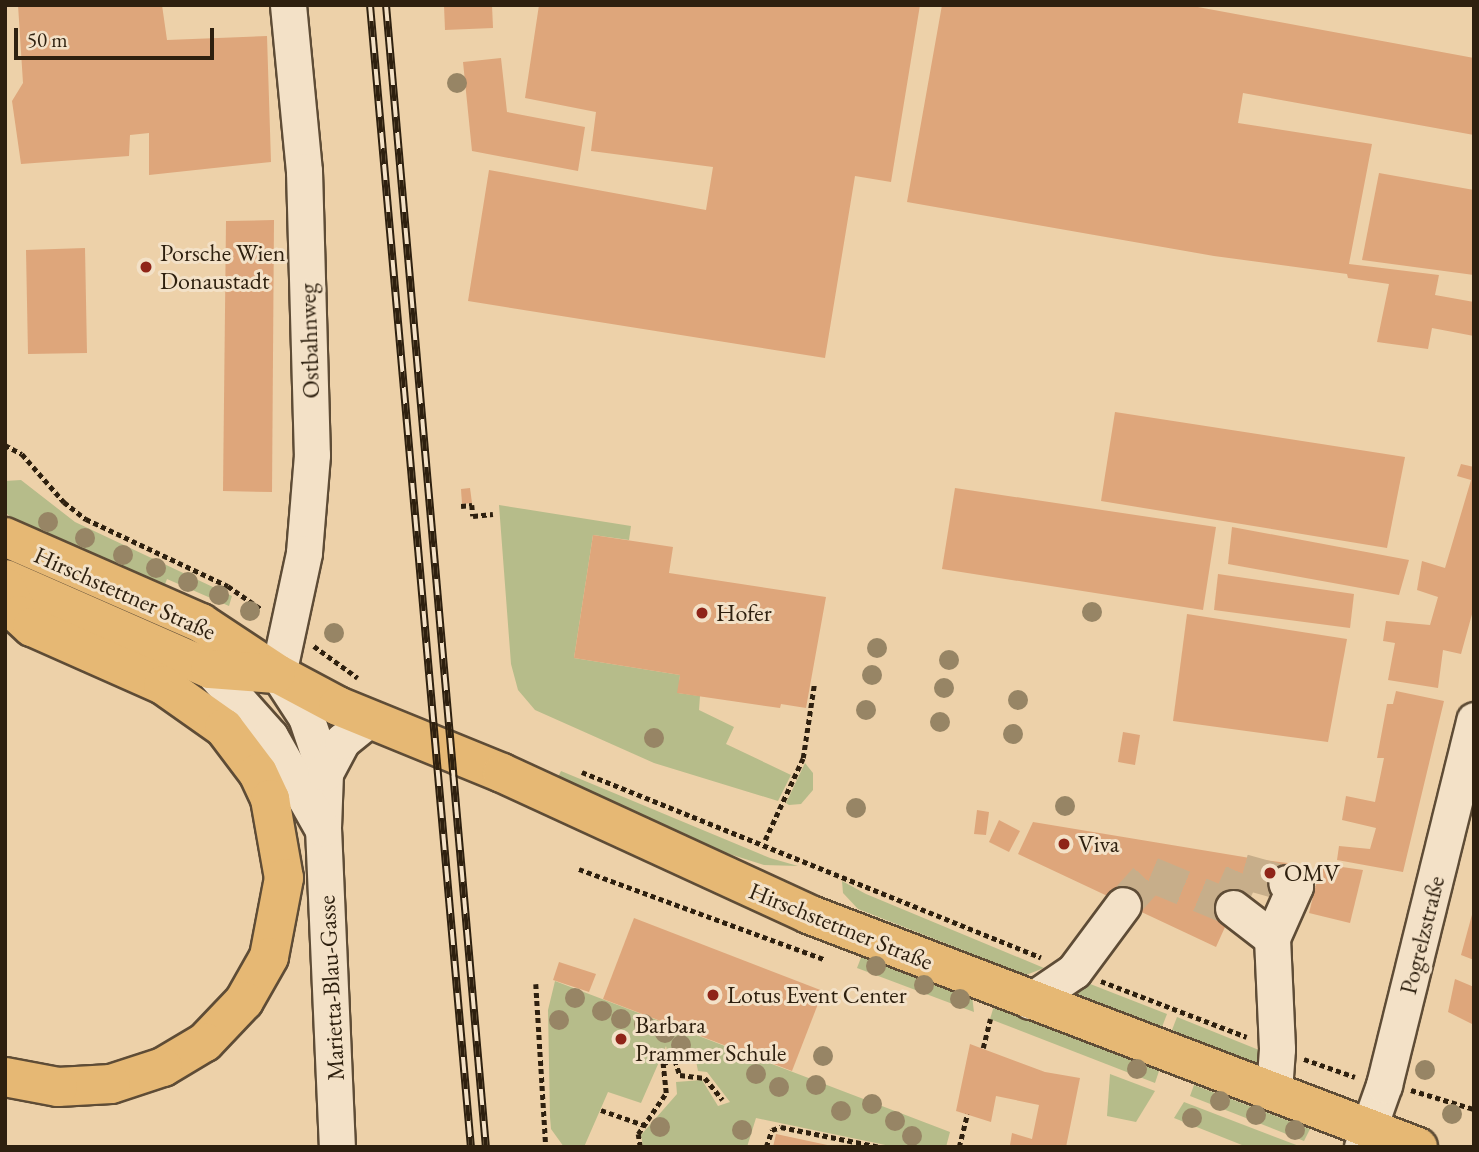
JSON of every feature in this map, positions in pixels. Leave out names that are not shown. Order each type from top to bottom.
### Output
[{"type":"main road","name":"Hirschstettner Straße","points":[[5,537],[201,623],[278,674],[369,719],[502,773],[808,914],[1030,1001],[1274,1091],[1365,1137],[1418,1147]]},
{"type":"main road","name":"Hirschstettner Straße","points":[[5,579],[210,669],[278,674]]},
{"type":"main road","points":[[5,587],[19,615],[32,627],[163,685],[224,728],[258,773],[270,799],[284,877],[276,931],[258,979],[226,1023],[195,1049],[163,1067],[111,1084],[58,1087],[5,1077]]},
{"type":"street","name":"Ostbahnweg","points":[[278,674],[304,553],[312,455],[304,171],[288,5]]},
{"type":"street","name":"Marietta-Blau-Gasse","points":[[210,669],[270,736],[323,828]]},
{"type":"street","name":"Marietta-Blau-Gasse","points":[[278,674],[306,717],[325,772],[323,828],[337,1147]]},
{"type":"street","name":"Marietta-Blau-Gasse","points":[[325,772],[342,741],[369,719]]},
{"type":"street","name":"Pogrelzstraße","points":[[1365,1137],[1384,1084],[1474,720]]},
{"type":"street","points":[[1274,1091],[1277,1049],[1272,938],[1295,886],[1286,883]]},
{"type":"street","points":[[1030,1001],[1074,971],[1123,905]]},
{"type":"street","points":[[1233,908],[1272,938]]},
{"type":"path","points":[[5,445],[22,454],[86,519],[228,586],[268,613]]},
{"type":"path","points":[[461,506],[469,504],[472,516],[493,514]]},
{"type":"path","points":[[310,643],[339,663]]},
{"type":"path","points":[[765,840],[803,758],[814,685]]},
{"type":"path","points":[[808,863],[842,876]]},
{"type":"path","points":[[579,869],[824,959]]},
{"type":"path","points":[[536,984],[546,1147]]},
{"type":"path","points":[[983,1048],[990,1019]]},
{"type":"path","points":[[640,1147],[638,1134],[666,1093],[660,1063],[675,1060],[680,1075],[705,1078],[723,1100]]},
{"type":"path","points":[[1405,1088],[1438,1095],[1474,1109]]},
{"type":"path","points":[[601,1110],[644,1125]]},
{"type":"path","points":[[959,1147],[967,1114]]},
{"type":"path","points":[[766,1147],[772,1130],[780,1126],[880,1147]]},
{"type":"green space","points":[[21,480],[75,522],[232,596],[229,606],[167,579],[164,587],[18,524],[5,512],[5,481]]},
{"type":"green space","points":[[499,505],[631,526],[629,540],[593,535],[574,658],[680,675],[678,693],[700,696],[699,710],[734,727],[726,744],[791,775],[778,801],[654,763],[535,710],[518,690],[511,664]]},
{"type":"green space","points":[[805,763],[813,773],[813,790],[801,804],[789,805],[786,803]]},
{"type":"green space","points":[[561,771],[770,858],[798,866],[764,865],[723,852],[556,781]]},
{"type":"green space","points":[[842,881],[866,894],[1044,968],[1026,975],[858,909],[843,893]]},
{"type":"green space","points":[[862,955],[972,996],[974,1012],[857,968]]},
{"type":"green space","points":[[1080,980],[1167,1014],[1162,1027],[1075,993]]},
{"type":"green space","name":"Barbara Prammer Schule","points":[[555,981],[950,1132],[946,1147],[895,1147],[756,1118],[747,1147],[643,1147],[641,1135],[677,1094],[676,1082],[702,1080],[718,1106],[730,1102],[707,1072],[698,1071],[694,1051],[668,1054],[666,1046],[641,1103],[608,1092],[584,1147],[564,1147],[551,1129],[550,1117],[548,1010]]},
{"type":"green space","points":[[994,1006],[1159,1071],[1155,1083],[990,1019]]},
{"type":"green space","points":[[1177,1017],[1266,1055],[1257,1064],[1172,1030]]},
{"type":"green space","points":[[1110,1074],[1155,1091],[1136,1122],[1107,1116]]},
{"type":"green space","points":[[1194,1085],[1310,1129],[1304,1141],[1190,1096]]},
{"type":"green space","points":[[1184,1102],[1299,1147],[1247,1147],[1174,1118]]},
{"type":"building","points":[[18,5],[162,5],[167,40],[267,36],[271,162],[149,175],[149,133],[130,135],[129,156],[21,164],[12,101],[23,83]]},
{"type":"building","points":[[444,5],[492,5],[493,28],[445,30]]},
{"type":"building","points":[[539,5],[920,5],[891,182],[855,176],[825,358],[468,301],[489,170],[706,210],[713,167],[591,151],[596,112],[525,98]]},
{"type":"building","points":[[942,5],[1187,5],[1474,58],[1474,135],[1243,93],[1238,123],[1372,144],[1349,264],[1439,275],[1435,295],[1474,302],[1474,336],[1432,328],[1428,349],[1377,342],[1389,284],[1348,278],[1347,274],[1214,256],[907,202]]},
{"type":"building","points":[[501,58],[507,112],[585,127],[578,171],[472,151],[463,62]]},
{"type":"building","points":[[1379,173],[1474,190],[1474,275],[1362,260]]},
{"type":"building","points":[[274,220],[272,492],[223,491],[226,221]]},
{"type":"building","points":[[85,248],[87,353],[28,354],[26,250]]},
{"type":"building","points":[[1115,412],[1405,457],[1387,548],[1101,501]]},
{"type":"building","points":[[1461,464],[1474,467],[1474,607],[1461,654],[1443,650],[1438,688],[1388,680],[1395,643],[1383,641],[1386,621],[1430,625],[1438,597],[1417,590],[1422,561],[1445,568],[1471,480],[1457,476]]},
{"type":"building","points":[[470,488],[472,503],[462,504],[461,489]]},
{"type":"building","points":[[955,488],[1216,527],[1203,610],[942,569]]},
{"type":"building","points":[[1232,527],[1409,560],[1399,595],[1228,564]]},
{"type":"building","name":"Hofer","points":[[593,535],[673,547],[669,573],[826,597],[806,708],[781,704],[780,708],[677,693],[680,675],[574,658]]},
{"type":"building","points":[[1218,574],[1354,594],[1350,628],[1214,610]]},
{"type":"building","points":[[1187,614],[1347,639],[1328,742],[1173,721]]},
{"type":"building","points":[[1396,691],[1444,701],[1403,872],[1337,860],[1339,846],[1370,849],[1376,828],[1342,820],[1346,796],[1375,802],[1384,758],[1377,758],[1387,704],[1393,704]]},
{"type":"building","points":[[1123,732],[1140,735],[1135,765],[1118,762]]},
{"type":"building","points":[[977,810],[989,812],[986,835],[974,834]]},
{"type":"building","points":[[999,820],[1020,831],[1009,852],[989,842]]},
{"type":"building","points":[[1033,822],[1295,864],[1278,901],[1244,885],[1216,947],[1018,854]]},
{"type":"building","points":[[1321,864],[1363,870],[1350,923],[1309,913]]},
{"type":"building","points":[[1474,911],[1474,960],[1461,955]]},
{"type":"building","name":"Lotus Event Center","points":[[634,918],[823,991],[792,1071],[603,999]]},
{"type":"building","points":[[559,962],[596,974],[589,992],[553,980]]},
{"type":"building","points":[[1455,979],[1474,987],[1474,1025],[1448,1012]]},
{"type":"building","points":[[970,1044],[1045,1072],[1080,1078],[1066,1147],[1010,1145],[1012,1133],[1032,1139],[1039,1105],[996,1096],[991,1122],[956,1111]]},
{"type":"building","points":[[776,1134],[832,1146],[832,1147],[773,1147]]},
{"type":"tunnel","points":[[1228,905],[1243,871],[1286,883]]},
{"type":"tunnel","points":[[1123,905],[1151,874],[1233,908]]},
{"type":"railway","points":[[370,5],[471,1147]]},
{"type":"railway","points":[[386,5],[486,1147]]},
{"type":"place","name":"Porsche Wien Donaustadt","points":[[146,267]]},
{"type":"place","name":"Hofer","points":[[702,613]]},
{"type":"place","name":"Viva","points":[[1064,844]]},
{"type":"place","name":"OMV","points":[[1270,873]]},
{"type":"place","name":"Lotus Event Center","points":[[713,995]]},
{"type":"place","name":"Barbara Prammer Schule","points":[[621,1039]]}]
